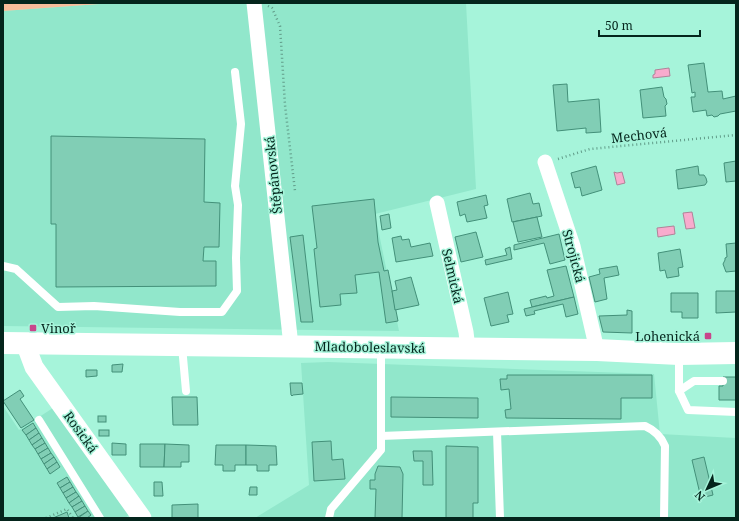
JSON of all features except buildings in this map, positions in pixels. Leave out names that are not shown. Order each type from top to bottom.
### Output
[{"type":"main road","name":"Mladoboleslavská","points":[[3,343],[597,350],[679,354],[736,353]]},
{"type":"street","name":"Štěpánovská","points":[[254,3],[291,346]]},
{"type":"street","name":"Strojická","points":[[545,162],[572,246],[597,350]]},
{"type":"street","name":"Selmická","points":[[437,203],[466,332],[468,348]]},
{"type":"street","name":"Rosická","points":[[25,343],[34,367],[141,518]]},
{"type":"lane","points":[[3,266],[16,269],[58,307],[94,306],[180,312],[222,312],[237,291],[236,258],[238,205],[235,186],[241,124],[235,72]]},
{"type":"lane","points":[[182,345],[186,391]]},
{"type":"lane","points":[[329,518],[331,509],[381,450],[381,347]]},
{"type":"lane","points":[[679,354],[679,391],[688,410],[736,412]]},
{"type":"lane","points":[[679,391],[694,381],[723,381]]},
{"type":"lane","points":[[39,420],[100,518]]},
{"type":"lane","points":[[381,436],[645,426],[653,430],[665,446],[664,518]]},
{"type":"lane","points":[[497,432],[500,518]]},
{"type":"path","points":[[262,3],[272,8],[280,26],[285,104],[295,191]]},
{"type":"path","name":"Mechová","points":[[545,162],[590,149],[736,135]]},
{"type":"path","points":[[46,518],[67,508],[73,518]]},
{"type":"shaded area","points":[[3,3],[113,3],[3,11]]},
{"type":"shaded area","points":[[113,3],[466,3],[476,189],[375,214],[399,331],[3,326],[3,11]]},
{"type":"shaded area","points":[[669,68],[670,76],[653,78],[655,70]]},
{"type":"shaded area","points":[[614,172],[622,172],[625,183],[617,185]]},
{"type":"shaded area","points":[[692,212],[695,228],[686,229],[683,213]]},
{"type":"shaded area","points":[[674,226],[675,234],[658,237],[657,228]]},
{"type":"shaded area","points":[[328,362],[654,374],[660,434],[736,438],[736,518],[255,518],[309,485],[301,363]]},
{"type":"shaded area","points":[[3,406],[19,430],[53,408],[130,514],[125,518],[3,518]]},
{"type":"place","name":"Vinoř","points":[[33,328]]},
{"type":"place","name":"Lohenická","points":[[708,336]]}]
